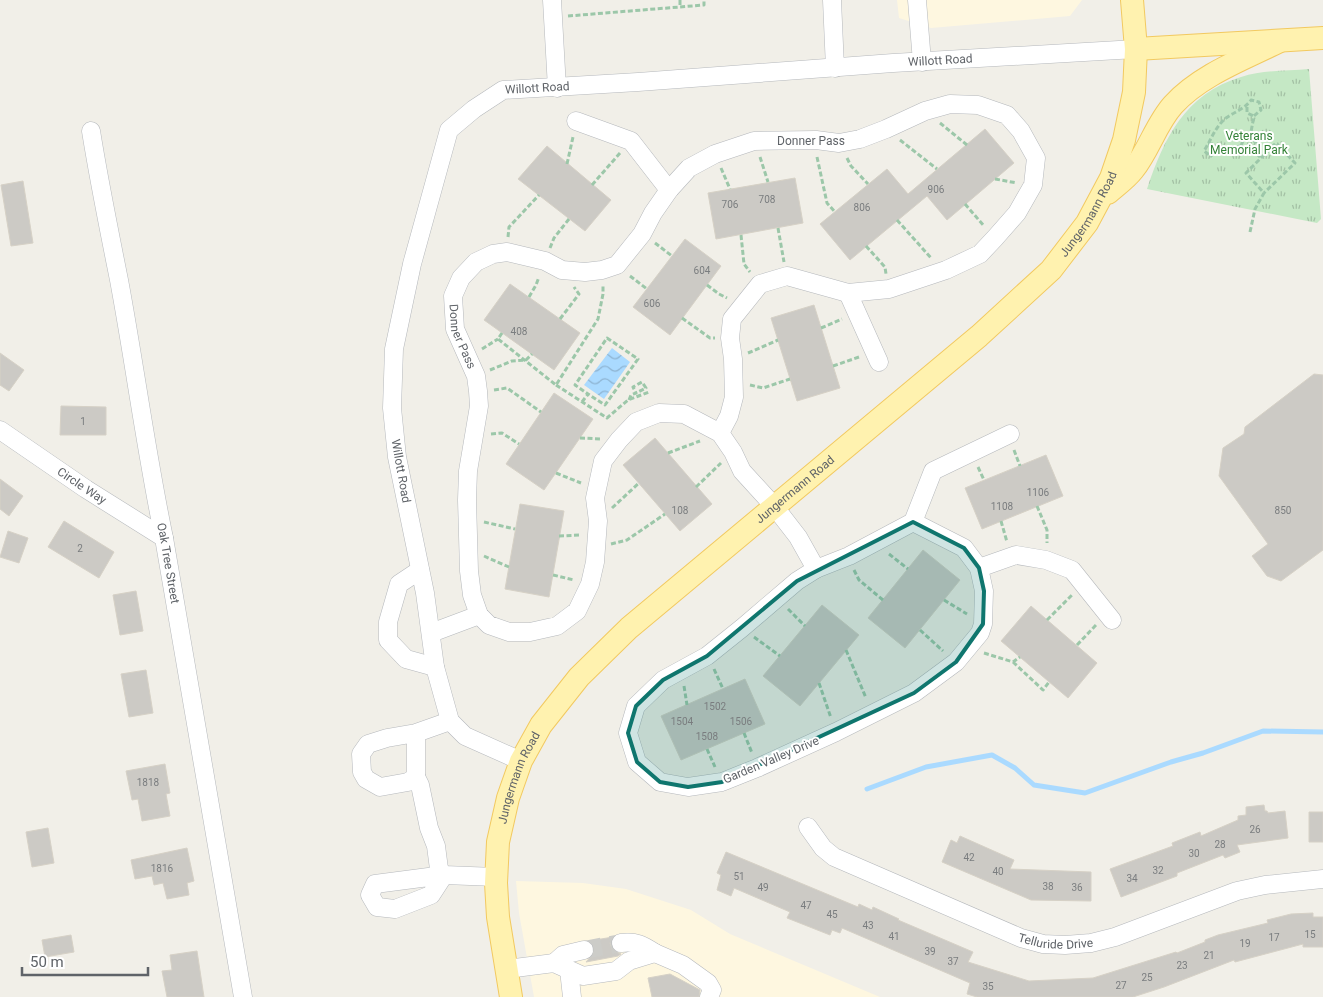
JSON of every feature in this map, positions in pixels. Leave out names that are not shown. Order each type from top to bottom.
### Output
[{"type":"main road","name":"Jungermann Road","points":[[511,997],[498,917],[496,877],[498,842],[508,798],[521,761],[541,725],[579,677],[629,628],[979,336],[1051,270],[1087,223],[1112,178],[1124,140],[1134,92],[1136,49],[1132,0]]},
{"type":"main road","name":"Willott Road","points":[[1136,49],[1323,38]]},
{"type":"main road","points":[[1099,201],[1132,171],[1149,145],[1160,123],[1171,107],[1184,94],[1223,70],[1280,41]]},
{"type":"street","points":[[832,0],[835,68]]},
{"type":"street","points":[[917,0],[922,62]]},
{"type":"street","points":[[553,8],[557,88]]},
{"type":"street","name":"Willott Road","points":[[450,721],[436,667],[420,570],[397,458],[392,408],[394,349],[412,264],[449,130],[474,109],[503,90],[1136,49]]},
{"type":"street","name":"Donner Pass","points":[[479,615],[472,595],[467,518],[468,471],[479,406],[477,383],[455,329],[453,296],[461,278],[476,262],[493,254],[507,252],[545,261],[562,270],[585,272],[609,268],[642,234],[653,213],[669,190],[689,168],[715,154],[754,141],[816,140],[839,143],[860,139],[886,130],[925,111],[950,104],[978,105],[1006,115],[1021,131],[1036,158],[1033,185],[1017,213],[980,254],[946,270],[889,289],[848,293],[787,276]]},
{"type":"street","points":[[576,121],[630,141],[669,190]]},
{"type":"street","name":"Oak Tree Street","points":[[91,130],[101,194],[119,280],[243,997]]},
{"type":"street","points":[[720,433],[729,416],[734,397],[733,359],[730,338],[732,319],[760,284],[787,276]]},
{"type":"street","points":[[848,293],[876,356]]},
{"type":"street","points":[[431,633],[479,615],[489,625],[509,632],[530,632],[557,626],[577,611],[590,584],[598,521],[595,498],[603,460],[636,422],[659,413],[684,414],[720,433],[734,452],[742,471],[774,506],[798,537],[816,569]]},
{"type":"street","name":"Circle Way","points":[[0,430],[86,489],[164,538]]},
{"type":"street","points":[[983,624],[984,591],[979,568],[964,548],[913,522],[933,471],[1010,434]]},
{"type":"street","name":"Garden Valley Drive","points":[[913,522],[875,543],[816,569],[797,581],[708,656],[662,680],[636,706],[628,733],[637,762],[660,782],[688,787],[722,782],[836,732],[914,693],[956,662],[980,632],[983,624]]},
{"type":"street","points":[[979,568],[1016,556],[1046,560],[1072,570],[1110,617]]},
{"type":"street","points":[[420,570],[399,584],[388,622],[388,640],[406,659],[436,667]]},
{"type":"street","points":[[416,776],[408,782],[380,787],[366,779],[362,772],[362,754],[368,744],[450,721],[465,736],[521,761]]},
{"type":"street","points":[[416,732],[416,776],[420,785],[429,828],[436,846],[439,868],[444,876],[496,877]]},
{"type":"street","name":"Telluride Drive","points":[[808,827],[823,848],[834,856],[968,916],[1021,938],[1042,944],[1091,943],[1137,930],[1237,891],[1265,885],[1323,879]]},
{"type":"street","points":[[621,943],[640,943],[655,953],[683,965],[708,983],[712,990],[709,997]]},
{"type":"street","points":[[572,997],[561,966],[563,955],[584,950]]},
{"type":"street","points":[[506,969],[561,966],[583,976],[616,971],[628,961],[655,953]]},
{"type":"path","points":[[680,0],[680,7]]},
{"type":"path","points":[[553,8],[680,7],[704,5],[704,0]]},
{"type":"path","points":[[1241,146],[1216,150],[1211,156],[1204,151],[1213,132],[1224,119],[1247,106],[1251,100],[1259,102],[1262,110],[1254,116],[1250,137]]},
{"type":"path","points":[[1247,106],[1247,113],[1254,116]]},
{"type":"path","points":[[925,111],[967,145]]},
{"type":"path","points":[[567,164],[576,121]]},
{"type":"path","points":[[886,130],[937,169]]},
{"type":"path","points":[[1241,146],[1244,138],[1250,137]]},
{"type":"path","points":[[1250,137],[1256,143],[1253,150]]},
{"type":"path","points":[[816,140],[817,163],[827,202],[835,212]]},
{"type":"path","points":[[592,185],[630,141]]},
{"type":"path","points":[[754,141],[768,182]]},
{"type":"path","points":[[839,143],[851,166],[868,184]]},
{"type":"path","points":[[1250,232],[1255,209],[1264,193],[1296,163],[1276,143],[1246,173],[1264,193]]},
{"type":"path","points":[[1208,144],[1215,144],[1216,150]]},
{"type":"path","points":[[1241,146],[1246,151],[1253,150]]},
{"type":"path","points":[[1253,150],[1261,158]]},
{"type":"path","points":[[715,154],[730,190]]},
{"type":"path","points":[[507,252],[509,226],[539,195]]},
{"type":"path","points":[[965,204],[995,238]]},
{"type":"path","points":[[528,297],[536,285],[554,238],[569,219]]},
{"type":"path","points":[[897,220],[926,253],[946,270]]},
{"type":"path","points":[[778,228],[787,276]]},
{"type":"path","points":[[740,235],[744,264],[760,284]]},
{"type":"path","points":[[866,246],[885,267],[889,289]]},
{"type":"path","points":[[556,385],[598,319],[609,268],[647,289]]},
{"type":"path","points":[[560,319],[579,294],[562,270]]},
{"type":"path","points":[[707,284],[719,294],[743,304]]},
{"type":"path","points":[[821,328],[857,313]]},
{"type":"path","points":[[682,318],[710,338],[730,338]]},
{"type":"path","points":[[502,333],[498,338],[556,385],[606,418],[628,400],[649,392]]},
{"type":"path","points":[[607,338],[638,359],[606,405],[588,394],[574,385],[607,338]]},
{"type":"path","points":[[733,359],[778,340]]},
{"type":"path","points":[[477,383],[512,360],[526,360],[532,354]]},
{"type":"path","points":[[833,366],[876,356]]},
{"type":"path","points":[[733,380],[763,388],[790,379]]},
{"type":"path","points":[[477,383],[507,388],[541,412]]},
{"type":"path","points":[[628,400],[631,395],[636,393]]},
{"type":"path","points":[[582,402],[588,394]]},
{"type":"path","points":[[474,435],[502,433],[519,444]]},
{"type":"path","points":[[668,453],[720,433]]},
{"type":"path","points":[[696,487],[734,452]]},
{"type":"path","points":[[556,473],[578,483],[597,485]]},
{"type":"path","points":[[598,521],[638,483]]},
{"type":"path","points":[[1037,506],[1047,530],[1046,560]]},
{"type":"path","points":[[596,548],[627,540],[665,514]]},
{"type":"path","points":[[467,518],[515,529]]},
{"type":"path","points":[[875,543],[908,568]]},
{"type":"path","points":[[470,550],[509,567]]},
{"type":"path","points":[[846,557],[859,580],[883,600]]},
{"type":"path","points":[[1048,620],[1083,584]]},
{"type":"path","points":[[776,598],[805,626]]},
{"type":"path","points":[[944,600],[983,624]]},
{"type":"path","points":[[1077,645],[1110,617]]},
{"type":"path","points":[[742,628],[780,656]]},
{"type":"path","points":[[920,630],[956,662]]},
{"type":"path","points":[[846,650],[873,714]]},
{"type":"path","points":[[991,656],[1013,662],[1043,690],[1049,682]]},
{"type":"path","points":[[1013,662],[1020,657]]},
{"type":"path","points":[[819,683],[836,732]]},
{"type":"highlighted area","points":[[913,522],[964,548],[979,568],[984,591],[983,624],[956,662],[914,693],[722,782],[688,787],[660,782],[637,762],[628,733],[636,706],[663,680],[707,656],[797,581]]},
{"type":"shaded area","points":[[897,0],[1082,0],[1070,16],[931,28],[899,18]]},
{"type":"shaded area","points":[[516,881],[583,883],[626,889],[691,910],[730,934],[880,997],[534,997],[519,913]]},
{"type":"green space","name":"Veterans Memorial Park","points":[[1309,69],[1321,219],[1317,223],[1147,189],[1169,136],[1191,106],[1205,94],[1222,85],[1249,75]]},
{"type":"water","points":[[612,348],[630,362],[604,399],[584,385]]},
{"type":"building","points":[[985,129],[1014,163],[947,220],[927,196],[850,260],[820,224],[887,169],[908,194]]},
{"type":"building","points":[[547,146],[611,200],[585,231],[518,179]]},
{"type":"building","points":[[795,178],[803,223],[716,239],[708,193]]},
{"type":"building","points":[[23,181],[33,243],[11,246],[1,185]]},
{"type":"building","points":[[685,239],[721,266],[670,335],[633,307]]},
{"type":"building","points":[[510,284],[580,333],[554,370],[484,320]]},
{"type":"building","points":[[814,305],[840,388],[797,401],[771,318]]},
{"type":"building","points":[[0,353],[24,370],[9,391],[0,385]]},
{"type":"building","points":[[1314,374],[1323,375],[1323,550],[1281,581],[1267,576],[1252,556],[1268,544],[1219,476],[1223,448],[1244,434],[1245,427]]},
{"type":"building","points":[[554,393],[593,419],[544,490],[506,464]]},
{"type":"building","points":[[61,406],[106,407],[106,435],[60,435]]},
{"type":"building","points":[[655,438],[712,504],[680,531],[623,465]]},
{"type":"building","points":[[1046,455],[1063,496],[982,529],[965,488]]},
{"type":"building","points":[[0,479],[23,496],[9,516],[0,509]]},
{"type":"building","points":[[520,504],[564,511],[549,597],[505,589]]},
{"type":"building","points":[[64,521],[114,552],[99,578],[48,547]]},
{"type":"building","points":[[8,531],[28,538],[19,563],[0,557]]},
{"type":"building","points":[[923,550],[960,580],[905,648],[868,618]]},
{"type":"building","points":[[136,591],[143,631],[120,635],[113,595]]},
{"type":"building","points":[[822,605],[859,635],[800,706],[763,676]]},
{"type":"building","points":[[1031,606],[1097,663],[1068,698],[1001,641]]},
{"type":"building","points":[[146,670],[153,713],[129,717],[121,674]]},
{"type":"building","points":[[745,679],[765,724],[681,760],[661,716]]},
{"type":"building","points":[[165,764],[170,793],[166,794],[170,816],[142,821],[138,799],[132,800],[126,771]]},
{"type":"building","points":[[1264,805],[1265,811],[1268,813],[1285,811],[1288,838],[1237,845],[1240,852],[1225,858],[1223,855],[1177,873],[1177,876],[1121,897],[1110,869],[1173,846],[1172,843],[1200,832],[1201,836],[1238,820],[1238,816],[1246,815],[1246,807]]},
{"type":"building","points":[[1309,812],[1323,812],[1323,842],[1309,842]]},
{"type":"building","points":[[48,828],[54,863],[32,867],[26,832]]},
{"type":"building","points":[[960,836],[1014,860],[1010,869],[1091,872],[1091,901],[1031,900],[942,862],[951,840],[957,843]]},
{"type":"building","points":[[187,848],[194,881],[187,883],[189,895],[167,899],[163,883],[154,885],[152,876],[135,879],[131,860]]},
{"type":"building","points":[[726,852],[858,907],[859,904],[872,910],[873,907],[898,920],[973,952],[968,962],[1029,981],[1093,978],[1177,953],[1218,935],[1268,923],[1267,920],[1291,914],[1313,913],[1313,917],[1323,917],[1323,947],[1303,947],[1303,944],[1235,962],[1234,960],[1133,997],[977,997],[967,994],[970,983],[842,928],[840,933],[832,930],[830,935],[787,918],[790,912],[734,888],[731,896],[717,890],[721,875],[717,873]]},
{"type":"building","points":[[71,935],[74,952],[45,957],[42,940]]},
{"type":"building","points":[[613,937],[610,943],[612,949],[621,954],[586,962],[594,953],[594,947],[589,941]]},
{"type":"building","points":[[197,951],[204,997],[167,997],[162,971],[172,970],[170,955]]},
{"type":"building","points":[[670,974],[700,990],[699,997],[652,997],[648,978]]},
{"type":"waterway","points":[[867,789],[926,767],[992,755],[1015,768],[1034,785],[1085,793],[1263,731],[1323,732]]},
{"type":"tunnel","points":[[584,950],[621,943]]}]
